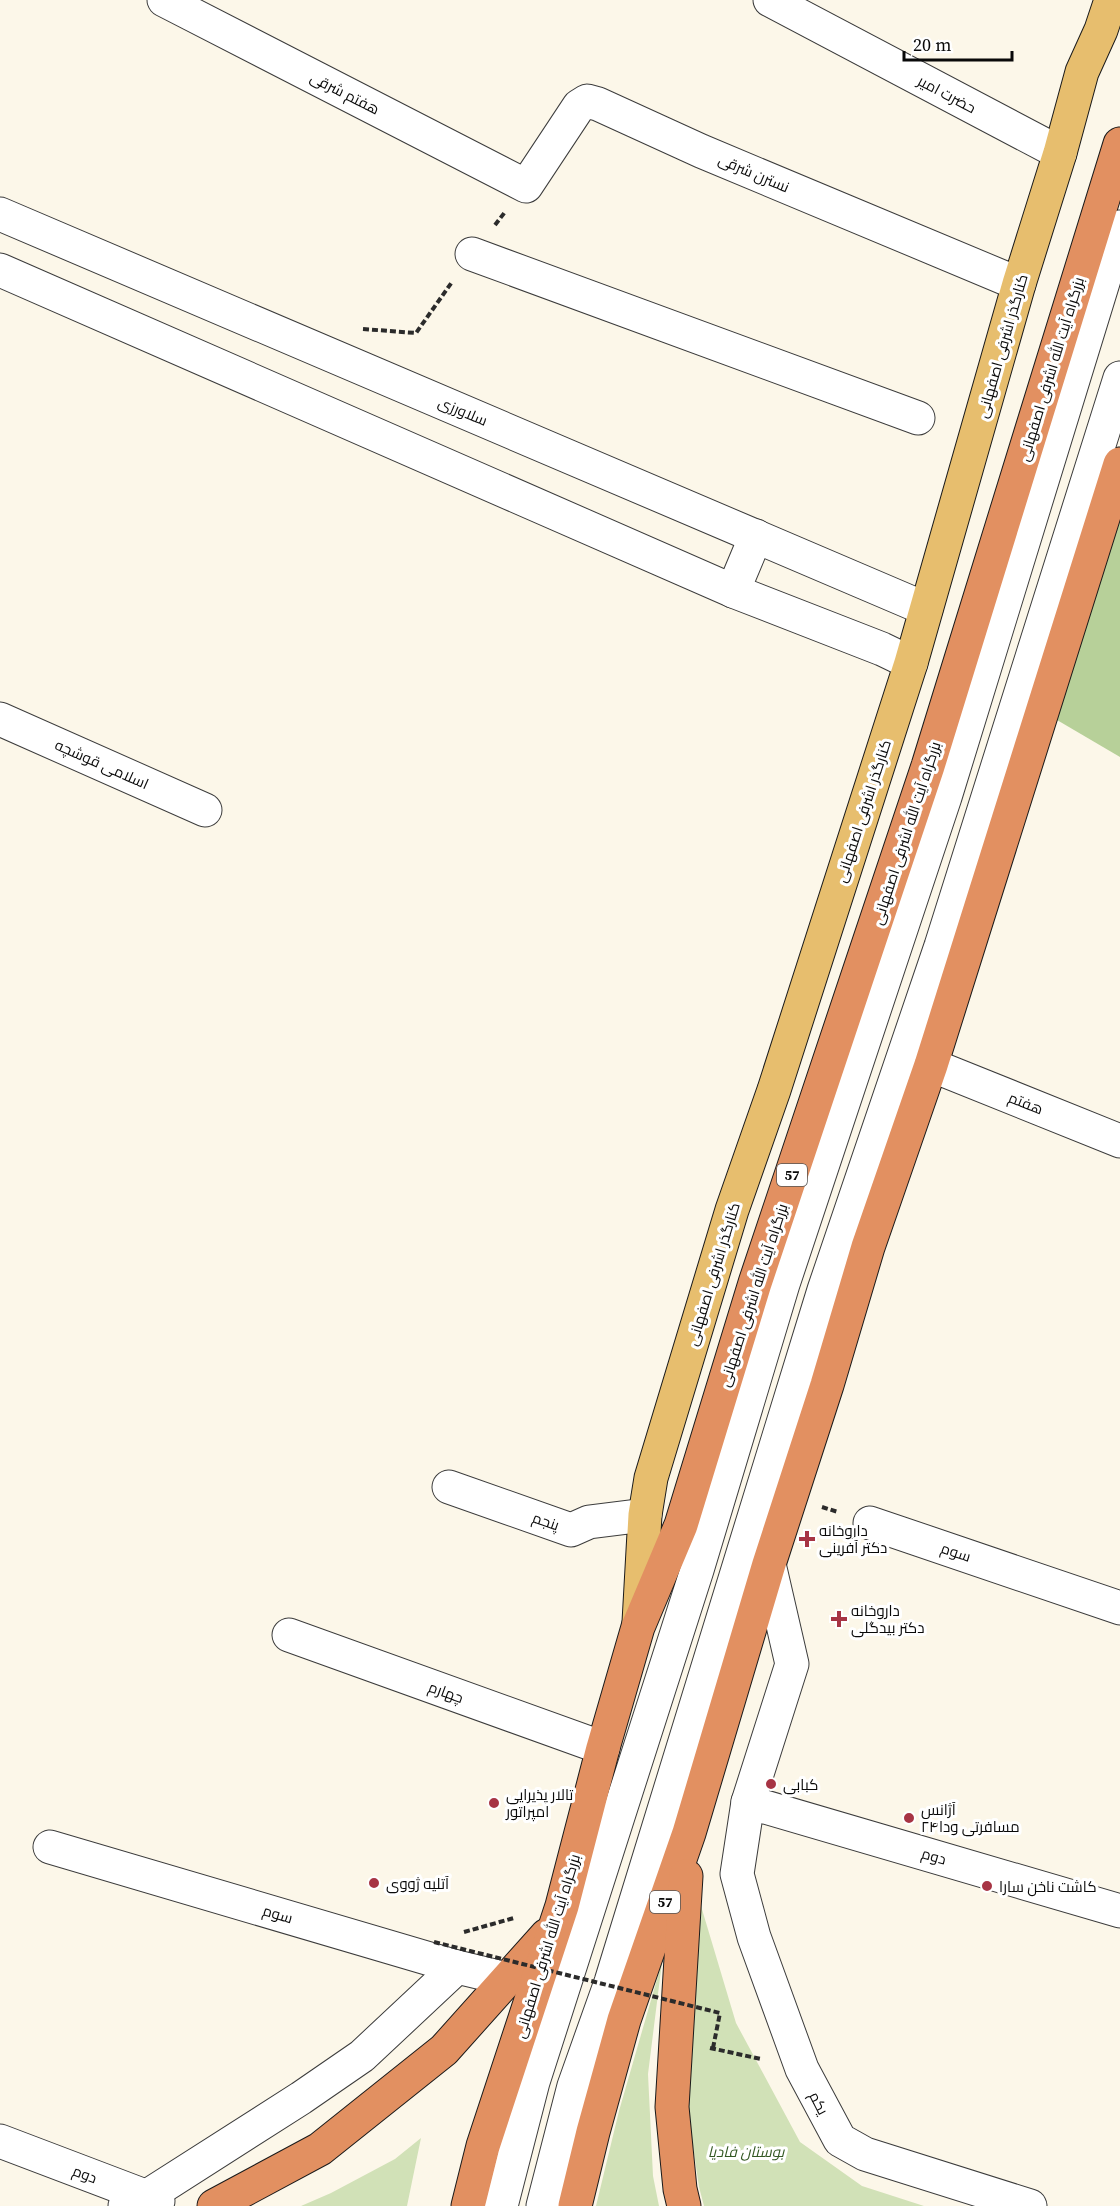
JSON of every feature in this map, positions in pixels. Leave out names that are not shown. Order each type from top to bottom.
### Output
[{"type":"highway","name":"بزرگراه آیت الله اشرفی اصفهانی","points":[[468,2206],[483,2146],[562,1906],[603,1748],[638,1627],[681,1525],[755,1283],[928,766],[1120,144]]},
{"type":"highway","name":"57","points":[[575,2206],[624,2020],[689,1833],[769,1564],[828,1385],[868,1247],[931,1065],[1120,464]]},
{"type":"highway","points":[[684,2206],[680,2189],[672,2107],[689,1833]]},
{"type":"highway","points":[[214,2206],[320,2149],[444,2050],[556,1924]]},
{"type":"main road","name":"کنارگذر اشرفی اصفهانی","points":[[638,1627],[645,1515],[651,1478],[732,1210],[774,1090],[911,663],[1082,72],[1101,30],[1111,0]]},
{"type":"street","name":"هفتم شرقی","points":[[164,0],[526,186]]},
{"type":"street","name":"حضرت امیر","points":[[770,0],[1060,153]]},
{"type":"street","name":"نسترن شرقی","points":[[526,186],[579,106],[587,101],[1019,284]]},
{"type":"street","name":"سلاورزی","points":[[0,214],[926,609]]},
{"type":"street","points":[[501,2206],[537,2071],[697,1570],[783,1284],[945,797],[1120,227]]},
{"type":"street","points":[[472,254],[918,418]]},
{"type":"street","points":[[0,270],[733,591],[882,649],[911,663]]},
{"type":"street","points":[[543,2206],[574,2086],[624,1938],[785,1413],[824,1290],[941,946],[1120,378]]},
{"type":"street","points":[[733,591],[756,536]]},
{"type":"street","name":"اسلامی قوشچه","points":[[0,719],[205,810]]},
{"type":"street","name":"هفتم","points":[[931,1065],[1120,1141]]},
{"type":"street","name":"پنجم","points":[[449,1486],[571,1530],[589,1522],[645,1515]]},
{"type":"street","name":"سوم","points":[[870,1523],[1120,1608]]},
{"type":"street","points":[[748,1802],[792,1664],[769,1564]]},
{"type":"street","name":"چهارم","points":[[289,1635],[603,1748]]},
{"type":"street","name":"یکم","points":[[748,1802],[737,1874],[754,1937],[802,2068],[840,2140],[865,2154],[1030,2206]]},
{"type":"street","name":"دوم","points":[[748,1802],[1120,1911]]},
{"type":"street","name":"سوم","points":[[50,1846],[457,1967],[507,1979]]},
{"type":"street","points":[[147,2203],[362,2056],[457,1967]]},
{"type":"street","name":"دوم","points":[[0,2141],[147,2203]]},
{"type":"path","points":[[323,352],[359,329],[416,333],[472,254],[526,186]]},
{"type":"path","points":[[791,1497],[870,1523]]},
{"type":"path","points":[[434,1942],[720,2013],[713,2049],[802,2068]]},
{"type":"green space","points":[[1120,507],[1120,757],[1057,720]]},
{"type":"green space","name":"بوستان فادیا","points":[[701,1906],[736,2023],[800,2142],[862,2186],[924,2206],[704,2206],[687,2105]]},
{"type":"green space","points":[[662,1962],[648,2074],[653,2176],[659,2206],[596,2206],[619,2111]]},
{"type":"green space","points":[[421,2138],[407,2206],[301,2206],[395,2159]]},
{"type":"place","name":"داروخانه دکتر آفرینی","points":[[807,1539]]},
{"type":"place","name":"داروخانه دکتر بیدگلی","points":[[839,1619]]},
{"type":"place","name":"کبابی","points":[[771,1784]]},
{"type":"place","name":"تالار پذیرایی امپراتور","points":[[494,1803]]},
{"type":"place","name":"آژانس مسافرتی ودا۲۴","points":[[909,1818]]},
{"type":"place","name":"آتلیه ژووی","points":[[374,1883]]},
{"type":"place","name":"کاشت ناخن سارا","points":[[987,1886]]}]
